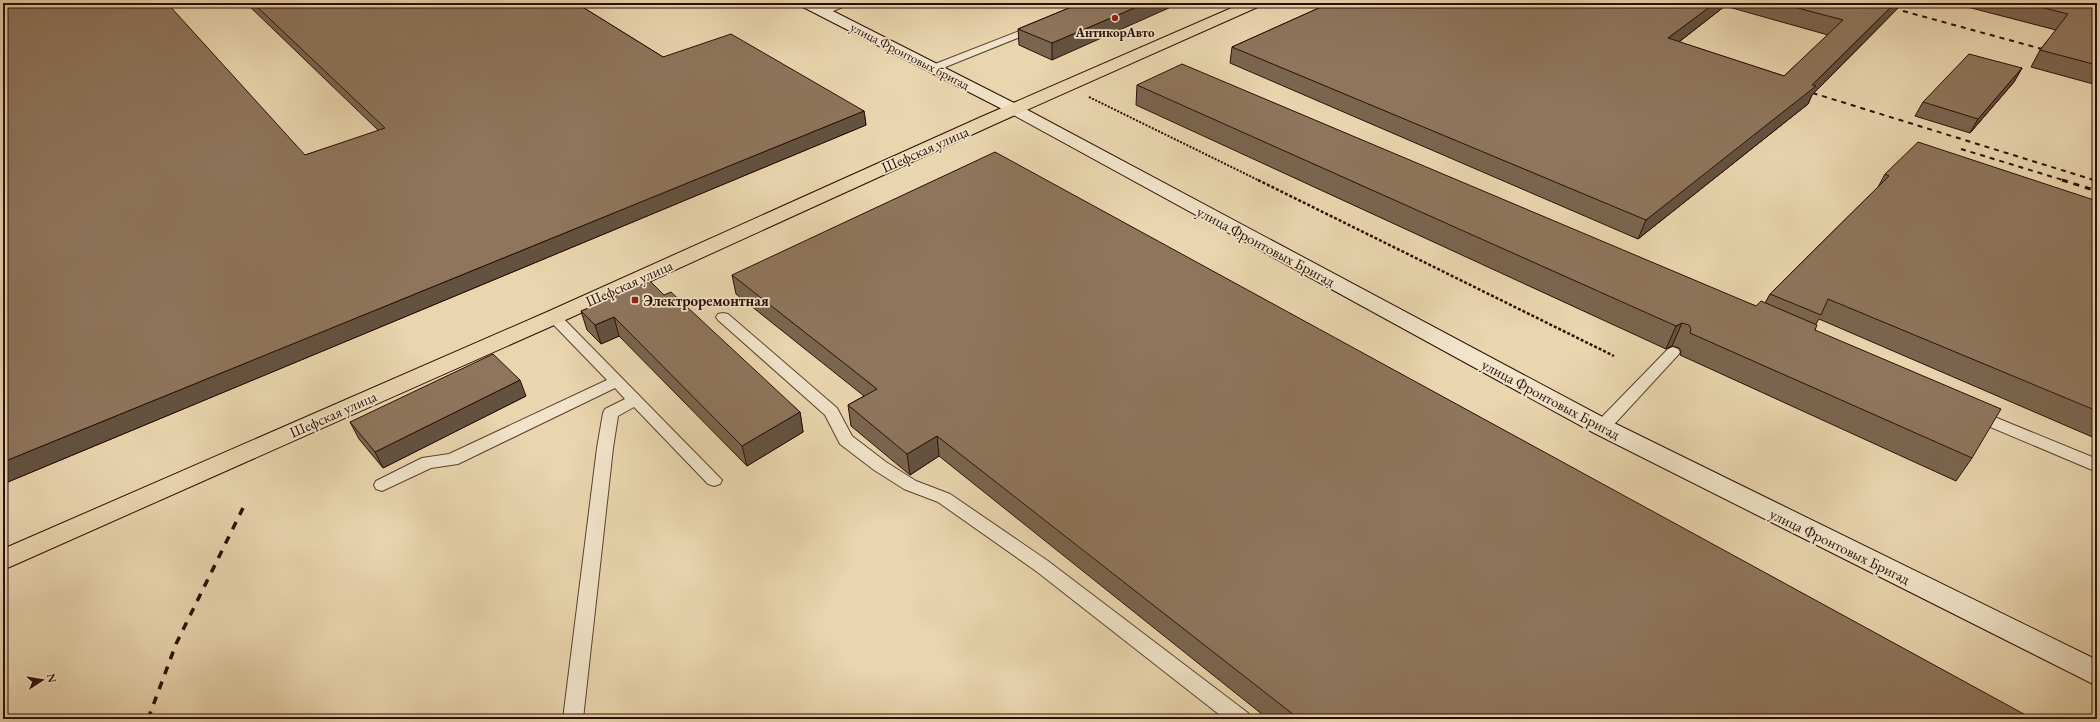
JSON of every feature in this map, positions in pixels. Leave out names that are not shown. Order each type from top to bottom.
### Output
[{"type":"main road","name":"улица Фронтовых бригад","points":[[806,3],[1014,109]]},
{"type":"main road","name":"Шефская улица","points":[[3,560],[554,317],[1014,109],[1255,3]]},
{"type":"main road","name":"улица Фронтовых Бригад","points":[[1014,109],[1602,427],[2097,674]]},
{"type":"lane","points":[[823,12],[847,3]]},
{"type":"lane","points":[[934,68],[1040,26]]},
{"type":"lane","points":[[554,317],[714,480]]},
{"type":"lane","points":[[723,317],[831,412],[846,440],[880,466],[910,485],[944,498],[1042,566],[1241,719]]},
{"type":"lane","points":[[1602,427],[1673,352]]},
{"type":"lane","points":[[382,485],[428,462],[452,460],[617,381]]},
{"type":"lane","points":[[573,719],[605,448],[611,413],[635,400]]},
{"type":"lane","points":[[1966,410],[2097,466]]},
{"type":"path","points":[[1087,96],[1614,356]]},
{"type":"building","points":[[11,3],[167,3],[305,155],[385,128],[253,3],[576,3],[663,57],[731,34],[864,111],[3,462],[3,5]]},
{"type":"building","points":[[1081,3],[1146,3],[1052,43],[1018,29]]},
{"type":"building","points":[[1330,3],[1715,3],[1668,38],[1784,76],[1843,20],[1779,3],[1895,3],[1812,85],[1816,86],[1646,220],[1232,47]]},
{"type":"building","points":[[2024,3],[2097,3],[2097,65],[2040,50],[2068,14]]},
{"type":"building","points":[[1969,54],[2022,68],[1978,119],[1923,102]]},
{"type":"building","points":[[1182,64],[1756,306],[1761,301],[1817,325],[1815,330],[2001,409],[1972,458],[1690,333],[1691,329],[1689,325],[1682,323],[1676,326],[1137,85]]},
{"type":"building","points":[[1918,142],[2097,201],[2097,411],[1828,299],[1821,315],[1770,294],[1889,176],[1885,174]]},
{"type":"building","points":[[995,152],[2033,719],[1299,719],[937,436],[907,454],[848,405],[877,389],[732,275]]},
{"type":"building","points":[[650,281],[664,295],[671,292],[800,412],[742,446],[614,317],[595,325],[581,311]]},
{"type":"building","points":[[493,354],[520,380],[375,452],[350,422]]},
{"type":"building","points":[[848,715],[848,719],[825,719]]},
{"type":"railway","points":[[1903,11],[2053,52]]},
{"type":"railway","points":[[1803,90],[2097,181],[2095,180]]},
{"type":"railway","points":[[1961,149],[2066,181]]},
{"type":"railway","points":[[2062,180],[2097,191]]},
{"type":"railway","points":[[148,719],[176,644],[243,508]]},
{"type":"place","name":"АнтикорАвто","points":[[1115,18]]},
{"type":"place","name":"Электроремонтная","points":[[635,300]]}]
